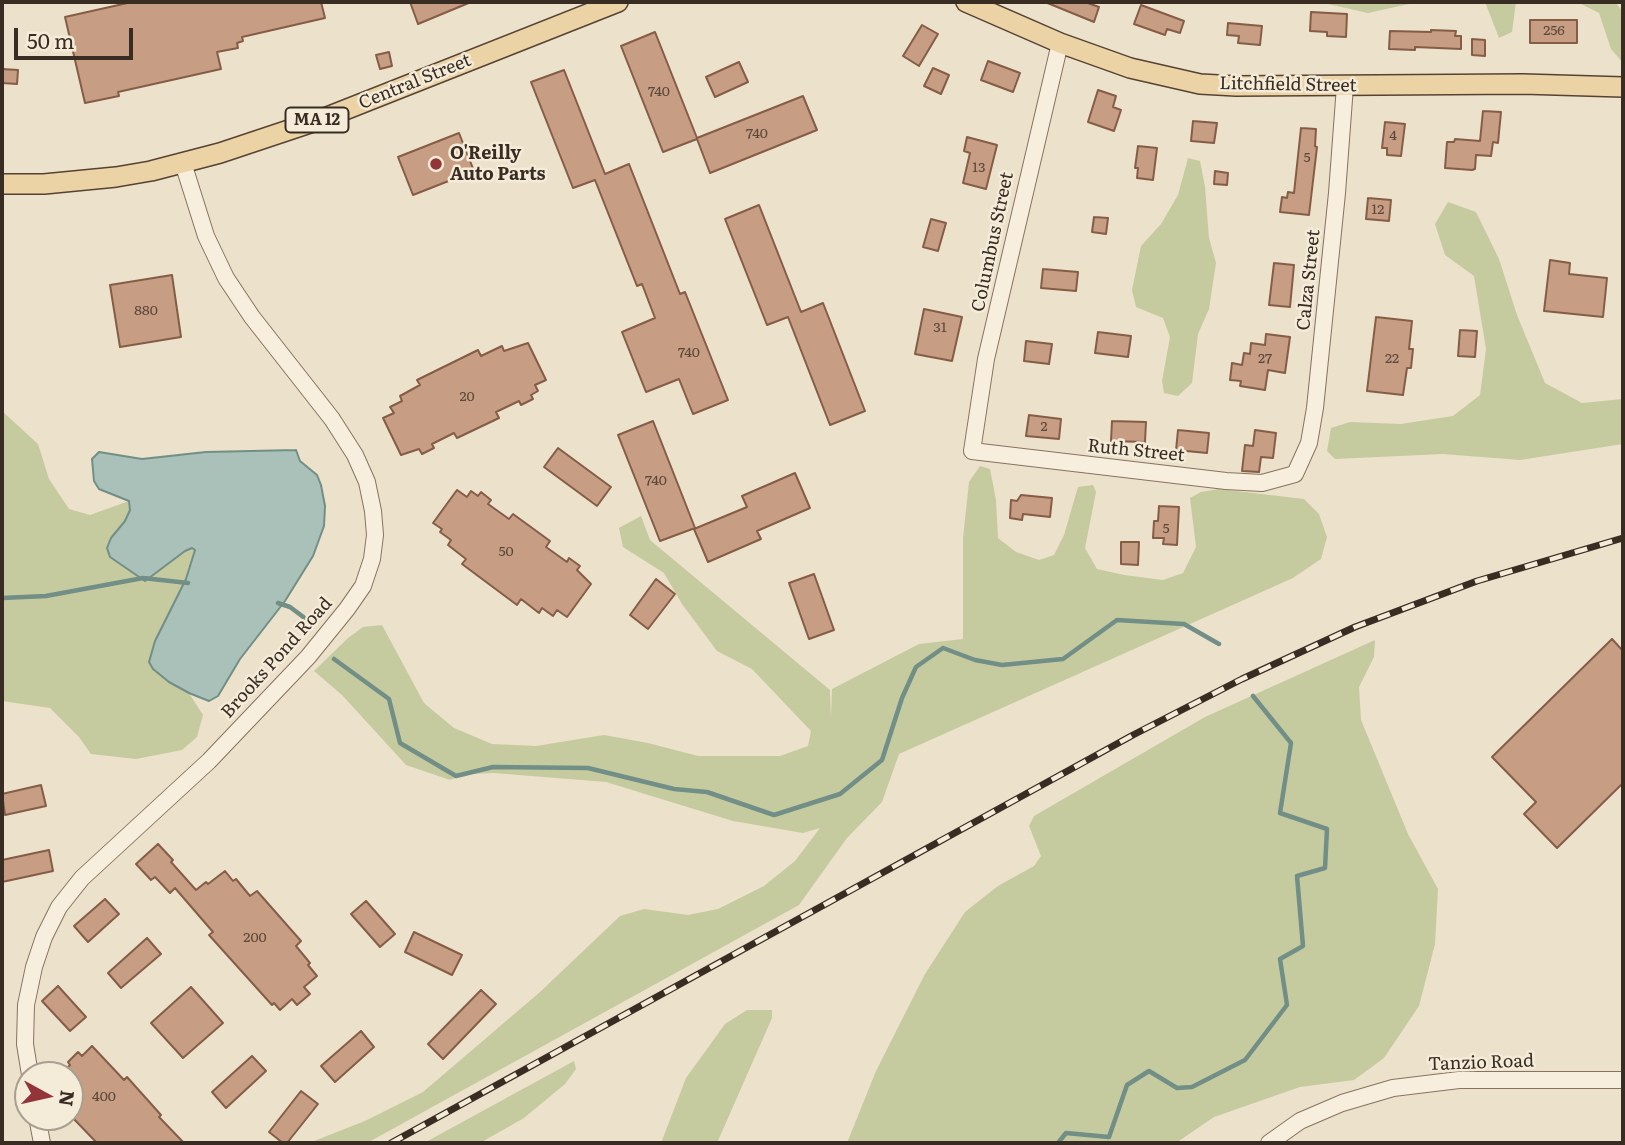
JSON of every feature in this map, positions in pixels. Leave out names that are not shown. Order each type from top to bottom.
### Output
[{"type":"main road","name":"Central Street","points":[[2,184],[44,184],[116,177],[220,153],[322,119],[618,2]]},
{"type":"main road","name":"Litchfield Street","points":[[967,2],[1060,43],[1130,68],[1200,84],[1523,84],[1623,87]]},
{"type":"street","name":"Columbus Street","points":[[972,451],[986,359],[1060,43]]},
{"type":"street","name":"Calza Street","points":[[1295,474],[1309,443],[1315,408],[1345,86]]},
{"type":"street","name":"Brooks Pond Road","points":[[28,1061],[25,1044],[26,1004],[44,937],[59,907],[82,878],[209,761],[308,657],[363,586],[372,559],[375,535],[373,511],[367,482],[355,455],[332,419],[252,317],[226,278],[206,236],[183,163]]},
{"type":"street","name":"Ruth Street","points":[[972,451],[1226,481],[1262,483],[1295,474]]},
{"type":"street","name":"Tanzio Road","points":[[1269,1143],[1300,1121],[1342,1103],[1393,1088],[1460,1080],[1623,1080]]},
{"type":"green space","points":[[1319,2],[1418,2],[1368,13]]},
{"type":"green space","points":[[1485,2],[1516,2],[1512,32],[1499,38]]},
{"type":"green space","points":[[1577,2],[1615,2],[1623,12],[1623,63],[1611,49],[1599,13]]},
{"type":"green space","points":[[1188,158],[1200,161],[1209,238],[1216,263],[1209,309],[1198,334],[1192,383],[1178,396],[1164,393],[1162,381],[1170,337],[1163,318],[1136,307],[1132,290],[1141,246],[1161,224],[1178,195]]},
{"type":"green space","points":[[1448,202],[1476,212],[1499,259],[1517,315],[1545,383],[1582,403],[1623,399],[1623,444],[1520,460],[1443,454],[1335,459],[1327,451],[1331,428],[1350,422],[1401,424],[1453,416],[1480,395],[1486,349],[1474,276],[1445,255],[1435,224]]},
{"type":"green space","points":[[2,411],[38,444],[49,479],[69,509],[90,515],[129,501],[130,510],[125,521],[111,538],[107,548],[110,558],[145,580],[185,551],[192,548],[195,550],[186,579],[155,641],[169,682],[189,693],[203,715],[197,737],[182,750],[136,759],[91,754],[79,737],[50,708],[2,701]]},
{"type":"green space","points":[[980,466],[990,469],[996,500],[998,538],[1016,552],[1039,560],[1054,555],[1064,535],[1078,487],[1093,485],[1096,492],[1085,548],[1097,569],[1124,575],[1163,580],[1183,573],[1196,547],[1190,498],[1201,492],[1219,489],[1304,499],[1319,514],[1327,537],[1321,559],[1293,578],[899,754],[882,802],[847,838],[799,905],[367,1143],[309,1143],[365,1121],[423,1092],[540,992],[620,916],[644,909],[688,915],[718,909],[764,886],[795,861],[820,828],[803,833],[733,821],[606,782],[494,773],[466,774],[450,780],[406,765],[342,695],[314,671],[363,627],[382,625],[424,703],[454,728],[492,744],[536,746],[604,735],[698,756],[780,756],[808,746],[811,731],[752,669],[717,651],[682,604],[664,573],[623,547],[619,528],[641,516],[650,540],[830,690],[831,718],[832,689],[919,644],[963,639],[963,538],[969,482]]},
{"type":"green space","points":[[1375,640],[1374,657],[1359,687],[1361,720],[1408,834],[1438,889],[1435,944],[1419,1006],[1384,1058],[1354,1080],[1300,1087],[1214,1117],[1176,1143],[847,1143],[876,1071],[925,974],[965,912],[998,886],[1034,866],[1041,856],[1029,826],[1034,816],[1205,717]]},
{"type":"green space","points":[[747,1010],[772,1010],[772,1018],[717,1143],[661,1143],[686,1078],[725,1024]]},
{"type":"green space","points":[[574,1061],[576,1069],[565,1084],[524,1118],[480,1143],[424,1143]]},
{"type":"water","points":[[296,450],[300,461],[317,475],[321,485],[325,506],[324,526],[313,556],[285,601],[240,659],[218,696],[209,701],[169,682],[153,669],[149,662],[155,641],[186,579],[195,550],[192,548],[185,551],[145,581],[110,557],[107,548],[111,538],[125,521],[130,510],[129,501],[99,489],[94,481],[92,459],[99,452],[142,459],[206,452]]},
{"type":"building","points":[[132,2],[321,2],[325,18],[242,37],[243,41],[237,43],[238,48],[217,52],[221,69],[118,92],[119,96],[85,103],[65,17]]},
{"type":"building","points":[[410,2],[471,2],[418,24]]},
{"type":"building","points":[[1045,2],[1085,2],[1099,7],[1094,22]]},
{"type":"building","points":[[1141,5],[1184,21],[1180,33],[1167,29],[1165,35],[1134,24]]},
{"type":"building","points":[[1311,12],[1347,14],[1346,37],[1327,36],[1327,32],[1310,31]]},
{"type":"building","points":[[1530,20],[1577,20],[1577,43],[1530,43]]},
{"type":"building","points":[[1228,23],[1262,26],[1260,45],[1238,43],[1239,36],[1227,35]]},
{"type":"building","points":[[922,25],[938,34],[919,66],[903,56]]},
{"type":"building","points":[[1390,31],[1456,31],[1455,36],[1461,36],[1461,49],[1389,49]]},
{"type":"building","points":[[655,32],[697,138],[803,96],[817,130],[710,173],[697,139],[663,152],[621,46]]},
{"type":"building","points":[[1472,39],[1485,40],[1485,56],[1472,55]]},
{"type":"building","points":[[389,52],[392,66],[380,69],[376,55]]},
{"type":"building","points":[[988,61],[1020,73],[1013,92],[981,80]]},
{"type":"building","points":[[739,62],[748,82],[715,97],[706,77]]},
{"type":"building","points":[[933,68],[949,75],[941,94],[924,86]]},
{"type":"building","points":[[2,69],[18,70],[17,84],[2,83]]},
{"type":"building","points":[[564,70],[605,174],[629,164],[680,294],[685,292],[728,400],[693,414],[679,379],[646,392],[622,332],[655,318],[642,284],[637,286],[595,180],[573,188],[531,82]]},
{"type":"building","points":[[1098,90],[1116,96],[1113,107],[1121,110],[1114,131],[1088,122]]},
{"type":"building","points":[[1483,111],[1501,112],[1498,143],[1493,142],[1491,156],[1476,155],[1475,169],[1472,170],[1445,168],[1447,142],[1454,142],[1455,139],[1480,141]]},
{"type":"building","points":[[1193,121],[1217,123],[1214,143],[1191,141]]},
{"type":"building","points":[[1385,122],[1405,124],[1401,156],[1387,155],[1387,148],[1382,148]]},
{"type":"building","points":[[1301,128],[1316,129],[1317,147],[1309,215],[1280,212],[1282,197],[1287,198],[1288,192],[1294,193]]},
{"type":"building","name":"O'Reilly Auto Parts","points":[[459,133],[474,171],[413,195],[398,157]]},
{"type":"building","points":[[967,137],[997,145],[986,189],[963,183],[970,153],[964,151]]},
{"type":"building","points":[[1138,146],[1157,148],[1153,180],[1137,178],[1138,168],[1135,168]]},
{"type":"building","points":[[1215,171],[1228,173],[1227,185],[1214,184]]},
{"type":"building","points":[[1368,198],[1391,200],[1389,221],[1366,219]]},
{"type":"building","points":[[759,205],[801,312],[823,303],[865,411],[830,425],[788,317],[767,325],[725,219]]},
{"type":"building","points":[[1094,217],[1108,218],[1106,234],[1092,232]]},
{"type":"building","points":[[931,219],[946,223],[938,251],[923,247]]},
{"type":"building","points":[[1550,260],[1570,263],[1569,274],[1607,278],[1603,317],[1544,311]]},
{"type":"building","points":[[1274,263],[1294,265],[1290,307],[1269,305]]},
{"type":"building","points":[[1043,269],[1078,272],[1076,291],[1041,288]]},
{"type":"building","points":[[172,275],[181,337],[120,347],[110,285]]},
{"type":"building","points":[[924,309],[962,317],[952,361],[915,354]]},
{"type":"building","points":[[1376,317],[1412,321],[1409,349],[1413,349],[1411,368],[1407,368],[1403,395],[1367,391]]},
{"type":"building","points":[[1460,330],[1477,331],[1475,357],[1458,356]]},
{"type":"building","points":[[1098,332],[1131,336],[1128,357],[1095,353]]},
{"type":"building","points":[[1266,334],[1290,337],[1285,373],[1268,370],[1265,390],[1240,386],[1241,381],[1230,380],[1232,363],[1242,365],[1244,353],[1250,354],[1251,343],[1265,345]]},
{"type":"building","points":[[1026,341],[1052,344],[1049,364],[1024,361]]},
{"type":"building","points":[[528,343],[546,380],[535,385],[538,391],[531,395],[533,399],[521,405],[519,401],[496,412],[499,418],[457,438],[454,433],[432,444],[434,448],[422,454],[419,449],[401,455],[383,418],[394,413],[390,407],[402,401],[400,396],[420,385],[417,380],[478,350],[481,356],[502,346],[504,351]]},
{"type":"building","points":[[1029,415],[1061,419],[1059,439],[1026,436]]},
{"type":"building","points":[[653,421],[695,528],[660,541],[618,435]]},
{"type":"building","points":[[1112,421],[1146,422],[1145,442],[1111,441]]},
{"type":"building","points":[[1178,430],[1209,433],[1207,453],[1176,450]]},
{"type":"building","points":[[1255,430],[1276,433],[1273,458],[1261,457],[1259,472],[1242,471],[1245,445],[1253,446]]},
{"type":"building","points":[[558,448],[611,487],[597,506],[544,467]]},
{"type":"building","points":[[795,473],[810,508],[757,531],[761,539],[708,562],[694,529],[747,507],[742,496]]},
{"type":"building","points":[[457,490],[467,497],[471,491],[478,496],[481,492],[491,500],[488,504],[509,519],[513,514],[550,541],[546,547],[567,562],[569,558],[580,566],[577,570],[591,584],[567,617],[557,610],[553,616],[542,608],[539,613],[521,599],[517,605],[462,564],[466,559],[448,545],[451,540],[433,523]]},
{"type":"building","points":[[1021,495],[1052,498],[1050,517],[1023,514],[1022,520],[1010,518],[1011,500],[1017,501]]},
{"type":"building","points":[[1159,506],[1179,507],[1177,545],[1163,544],[1164,538],[1153,538],[1154,521],[1158,521]]},
{"type":"building","points":[[1121,542],[1139,542],[1138,565],[1121,564]]},
{"type":"building","points":[[814,574],[834,630],[809,639],[789,583]]},
{"type":"building","points":[[656,579],[675,594],[648,629],[630,615]]},
{"type":"building","points":[[1612,639],[1623,651],[1623,783],[1557,848],[1524,814],[1536,802],[1492,757]]},
{"type":"building","points":[[41,785],[46,806],[5,815],[2,794]]},
{"type":"building","points":[[158,844],[196,890],[225,871],[233,881],[236,879],[250,896],[257,891],[301,941],[296,946],[317,976],[304,987],[310,994],[297,1005],[292,999],[280,1010],[274,1003],[272,1005],[209,935],[213,932],[175,888],[170,893],[155,877],[151,880],[136,864]]},
{"type":"building","points":[[49,850],[53,871],[2,882],[2,860]]},
{"type":"building","points":[[105,899],[119,914],[88,942],[74,926]]},
{"type":"building","points":[[366,901],[395,934],[380,947],[351,914]]},
{"type":"building","points":[[414,932],[462,955],[452,975],[405,952]]},
{"type":"building","points":[[147,938],[161,954],[121,988],[108,973]]},
{"type":"building","points":[[58,986],[86,1017],[70,1031],[42,1001]]},
{"type":"building","points":[[191,987],[223,1023],[183,1058],[151,1023]]},
{"type":"building","points":[[481,990],[496,1004],[443,1059],[428,1044]]},
{"type":"building","points":[[361,1031],[374,1047],[335,1082],[321,1066]]},
{"type":"building","points":[[92,1046],[124,1080],[127,1077],[184,1143],[97,1143],[84,1130],[84,1061],[69,1061],[78,1052],[82,1056]]},
{"type":"building","points":[[252,1056],[266,1071],[226,1108],[212,1092]]},
{"type":"building","points":[[301,1091],[318,1104],[287,1143],[283,1143],[269,1132]]},
{"type":"waterway","points":[[2,598],[46,596],[143,578],[188,583]]},
{"type":"waterway","points":[[278,603],[290,607],[310,622]]},
{"type":"waterway","points":[[334,659],[389,699],[400,743],[456,776],[493,767],[588,768],[674,789],[707,792],[774,815],[840,794],[882,760],[902,698],[916,667],[943,648],[975,660],[1002,665],[1063,659],[1117,620],[1184,624],[1219,644]]},
{"type":"waterway","points":[[1058,1143],[1066,1133],[1109,1137],[1127,1085],[1149,1071],[1177,1088],[1192,1087],[1245,1060],[1287,1005],[1280,959],[1303,946],[1297,876],[1325,868],[1327,829],[1280,813],[1291,743],[1253,696]]},
{"type":"railway","points":[[391,1143],[1133,735],[1242,679],[1355,627],[1477,581],[1623,538]]},
{"type":"place","name":"O'Reilly Auto Parts","points":[[436,164]]}]
